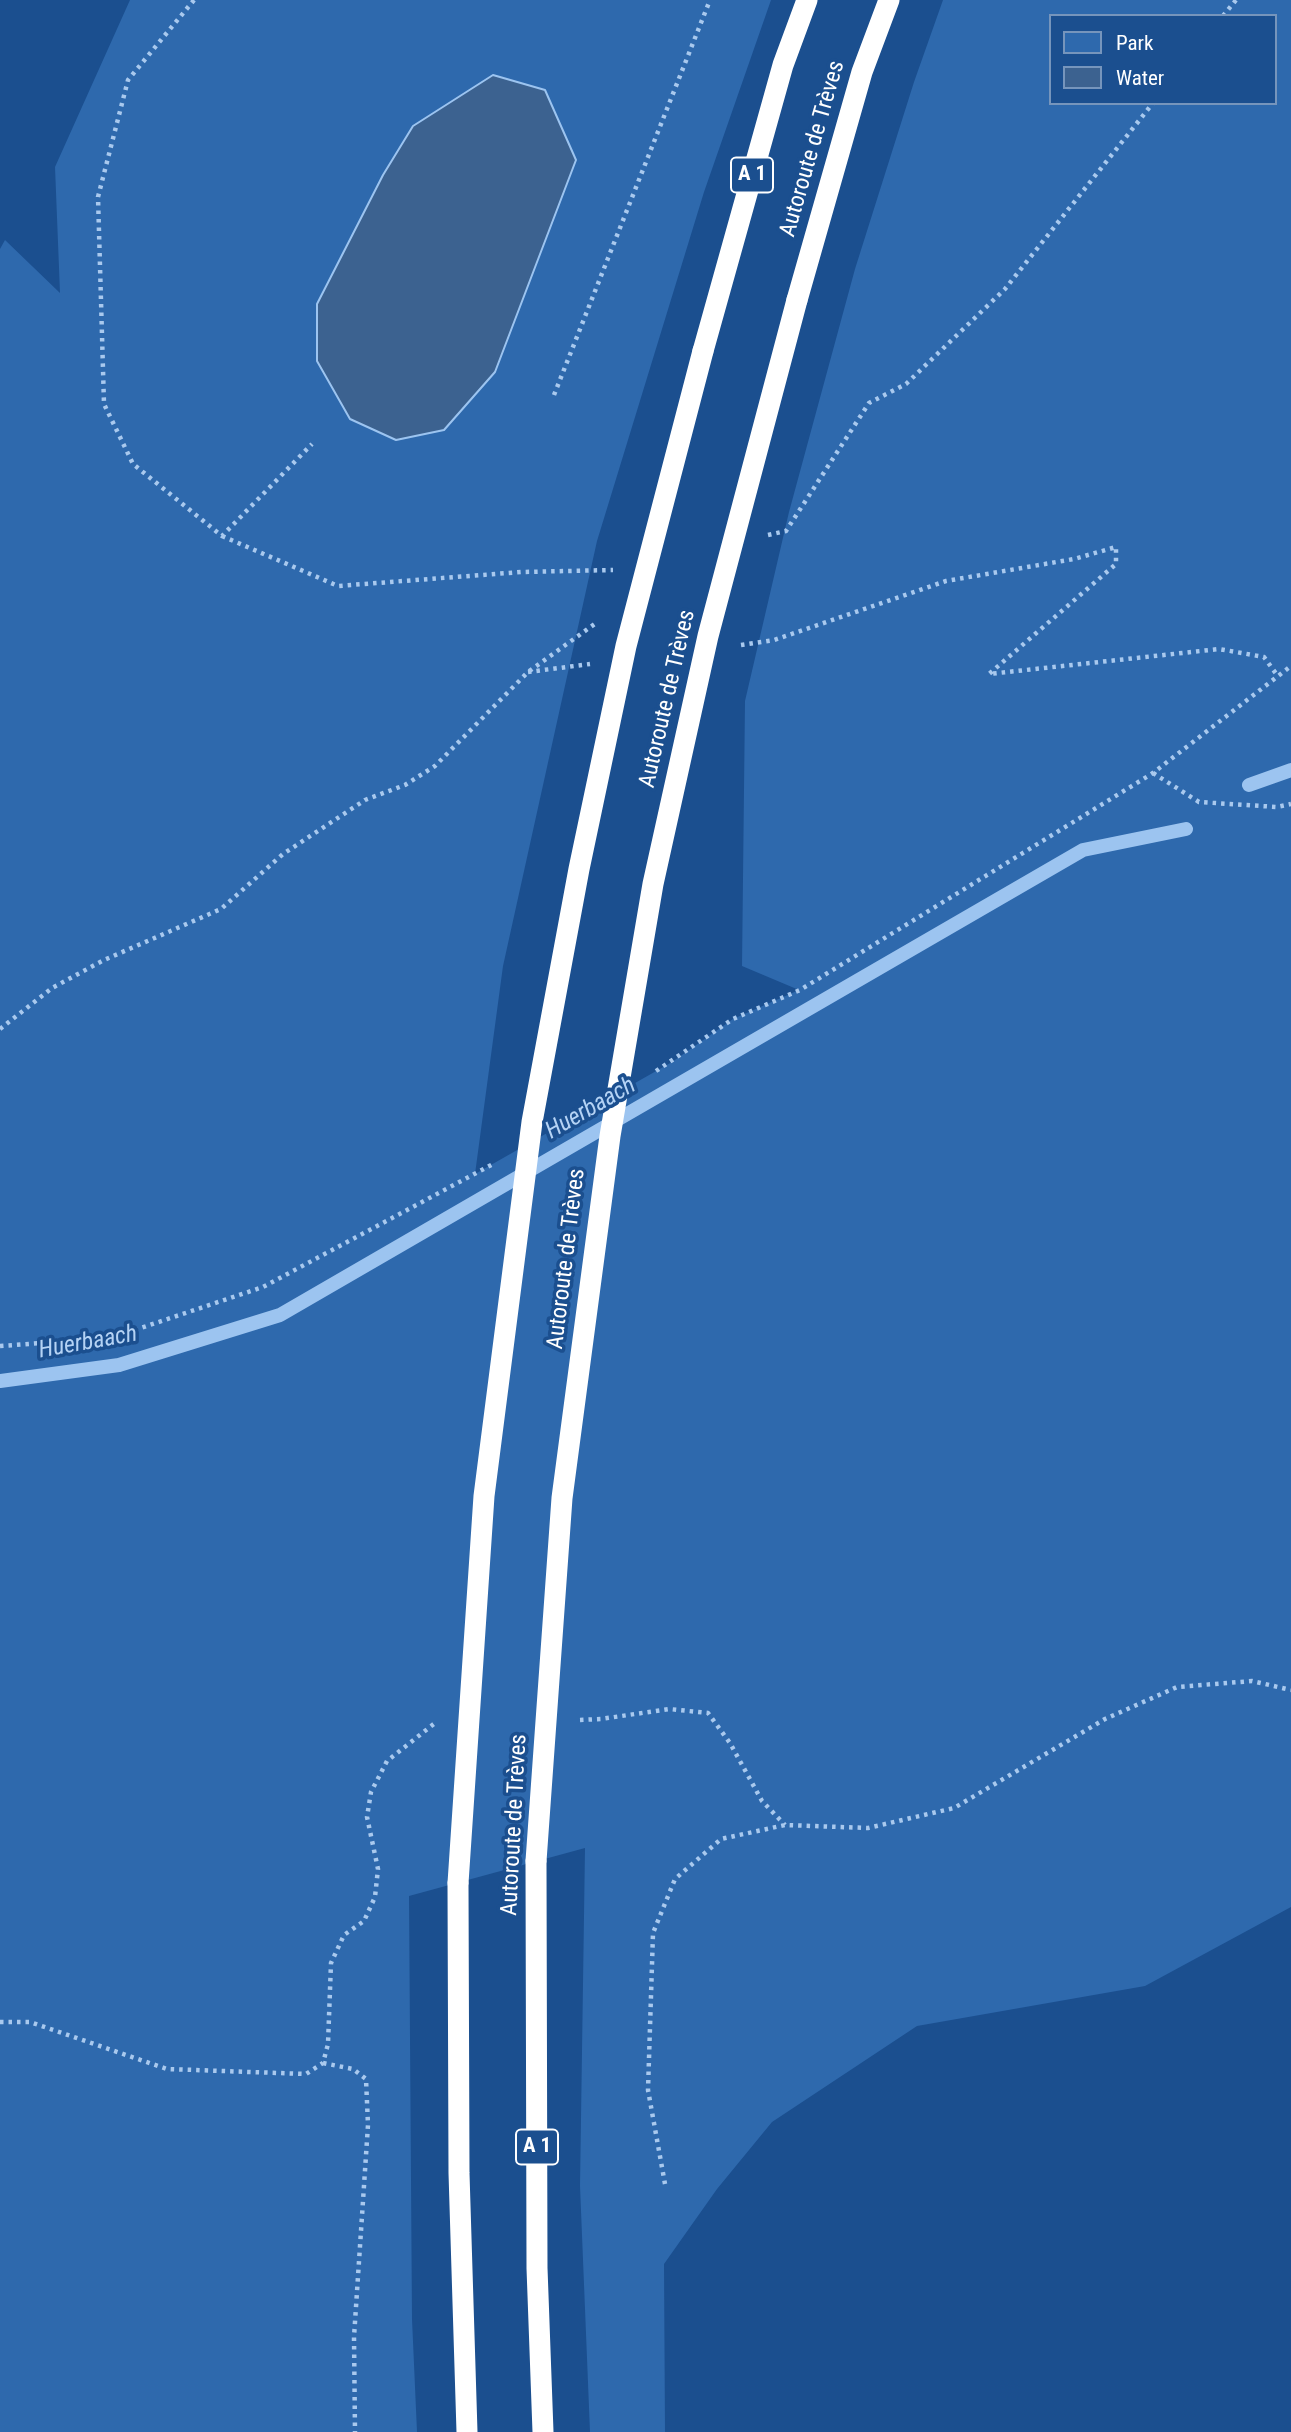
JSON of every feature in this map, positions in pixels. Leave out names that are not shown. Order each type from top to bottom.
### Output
[{"type":"highway","name":"A 1","points":[[467,2432],[459,2172],[458,1882],[484,1496],[533,1122],[579,869],[626,646],[703,351],[783,65],[807,0]]},
{"type":"highway","name":"Autoroute de Trèves","points":[[543,2432],[537,2268],[536,1861],[562,1498],[610,1136],[653,884],[705,649],[797,300],[862,72],[889,0]]},
{"type":"path","points":[[194,0],[128,80],[98,197],[104,404],[133,464],[222,537],[312,444]]},
{"type":"path","points":[[554,395],[710,0]]},
{"type":"path","points":[[1225,14],[1236,0]]},
{"type":"path","points":[[762,542],[786,531]]},
{"type":"path","points":[[733,646],[774,640],[946,581],[1074,559],[1116,547],[1116,564],[989,674],[1219,649],[1264,657],[1277,675]]},
{"type":"path","points":[[0,1029],[62,983],[104,961],[221,909],[293,848],[365,800],[405,785],[435,766],[528,672],[596,623]]},
{"type":"path","points":[[528,672],[596,663]]},
{"type":"path","points":[[1291,666],[1153,773],[1199,802],[1277,807],[1291,804]]},
{"type":"path","points":[[665,2183],[648,2090],[653,1933],[675,1879],[721,1839],[785,1825],[867,1828],[954,1808],[1105,1719],[1177,1687],[1252,1681],[1291,1690]]},
{"type":"path","points":[[573,1720],[601,1719],[669,1709],[708,1713],[730,1743],[762,1801],[785,1825]]},
{"type":"path","points":[[0,2022],[30,2022],[167,2069],[306,2074],[323,2063],[328,2044],[331,1963],[345,1934],[365,1921],[375,1897],[378,1869],[367,1817],[371,1792],[387,1761],[434,1723],[448,1723]]},
{"type":"path","points":[[323,2063],[353,2068],[366,2079],[368,2125],[354,2337],[355,2432]]},
{"type":"green space","points":[[130,0],[771,0],[704,192],[597,541],[503,966],[475,1174],[672,1062],[733,1019],[799,990],[742,966],[745,701],[789,512],[855,269],[943,0],[1291,0],[1291,1907],[1145,1986],[917,2026],[772,2122],[717,2189],[664,2264],[665,2432],[590,2432],[580,2186],[585,1848],[409,1896],[412,2319],[417,2432],[0,2432],[0,249],[5,240],[60,293],[55,167]]},
{"type":"water","points":[[493,75],[545,90],[576,160],[495,372],[444,430],[396,440],[350,419],[317,361],[317,304],[383,175],[413,126]]},
{"type":"waterway","name":"Huerbaach","points":[[1249,785],[1291,770]]},
{"type":"waterway","name":"Huerbaach","points":[[0,1381],[119,1365],[280,1315],[1083,850],[1186,829]]}]
